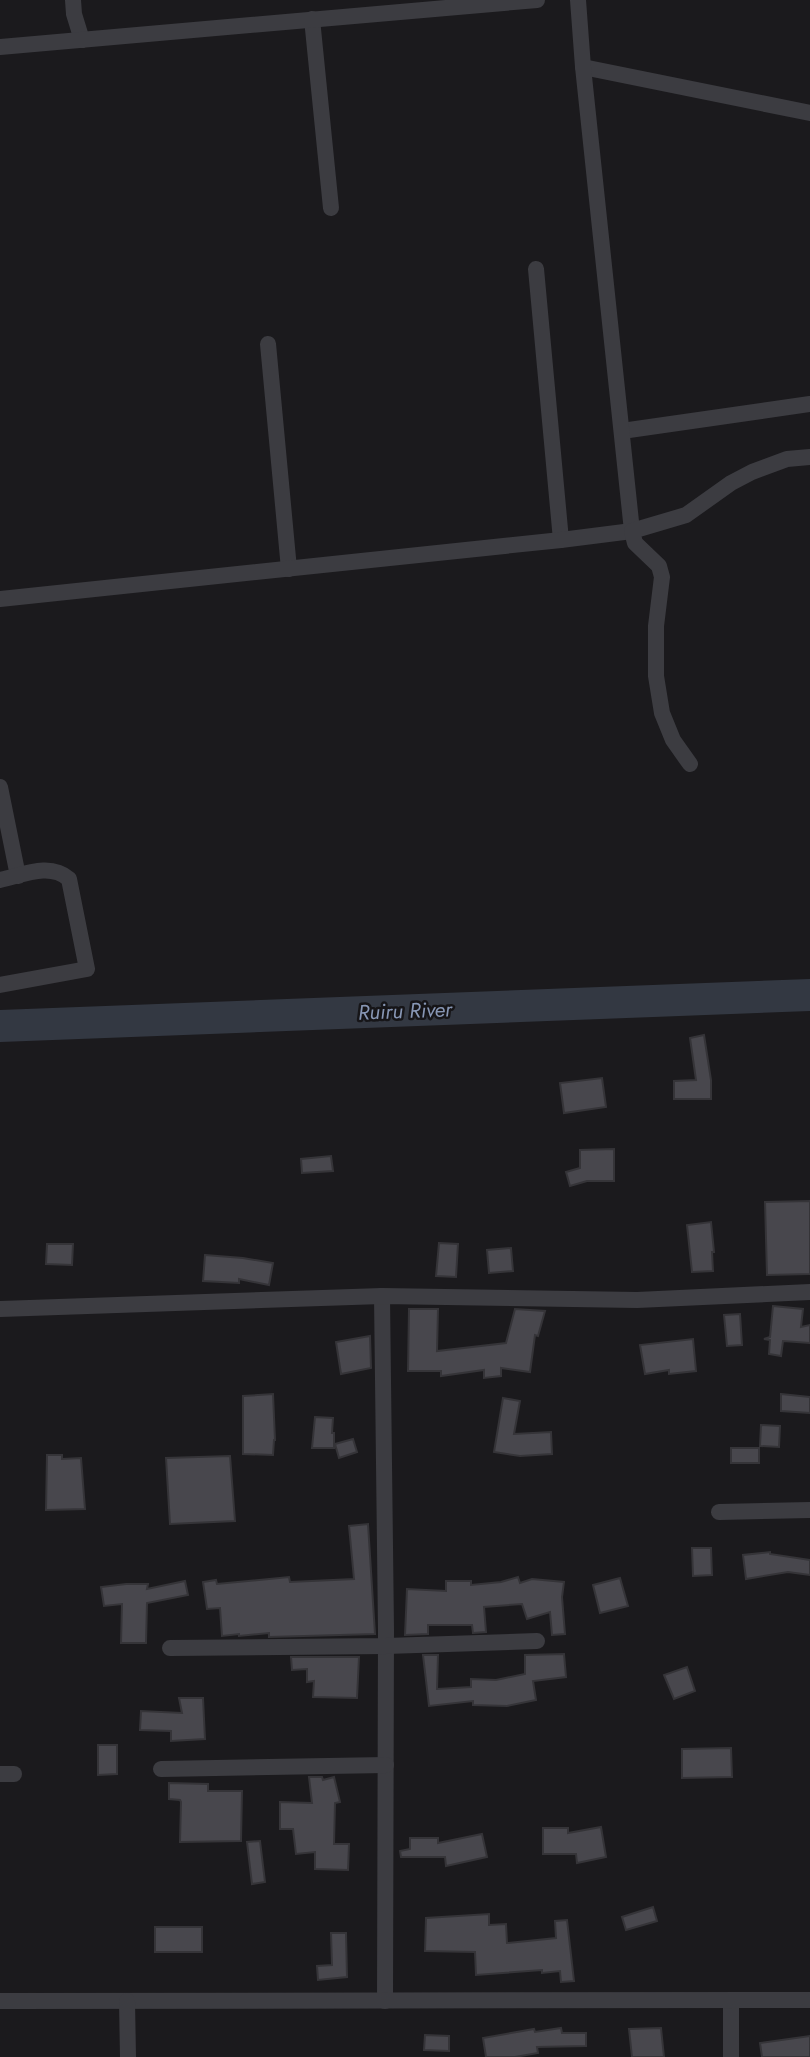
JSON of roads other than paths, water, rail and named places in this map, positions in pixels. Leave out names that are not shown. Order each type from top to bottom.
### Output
[{"type":"street","points":[[73,0],[82,40]]},
{"type":"street","points":[[0,47],[537,0]]},
{"type":"street","points":[[578,0],[632,531],[635,543],[659,566],[662,577],[656,626],[656,676],[662,713],[673,740],[690,764]]},
{"type":"street","points":[[312,19],[331,208]]},
{"type":"street","points":[[583,67],[810,113]]},
{"type":"street","points":[[536,269],[561,540]]},
{"type":"street","points":[[268,344],[289,569]]},
{"type":"street","points":[[622,431],[810,404]]},
{"type":"street","points":[[0,599],[632,531],[686,515],[731,482],[752,472],[787,459],[810,457]]},
{"type":"street","points":[[0,787],[18,876]]},
{"type":"street","points":[[0,880],[51,869],[62,872],[69,879],[87,969],[0,985]]},
{"type":"street","points":[[0,1309],[382,1296],[637,1300],[810,1292]]},
{"type":"street","points":[[382,1296],[386,1646],[385,2001]]},
{"type":"street","points":[[719,1512],[810,1510]]},
{"type":"street","points":[[170,1648],[386,1646],[537,1641]]},
{"type":"street","points":[[161,1769],[386,1765]]},
{"type":"street","points":[[730,2000],[731,2057]]},
{"type":"street","points":[[0,2001],[810,2000]]},
{"type":"street","points":[[127,2001],[128,2057]]},
{"type":"waterway","name":"Ruiru River","points":[[0,1026],[810,995]]}]
